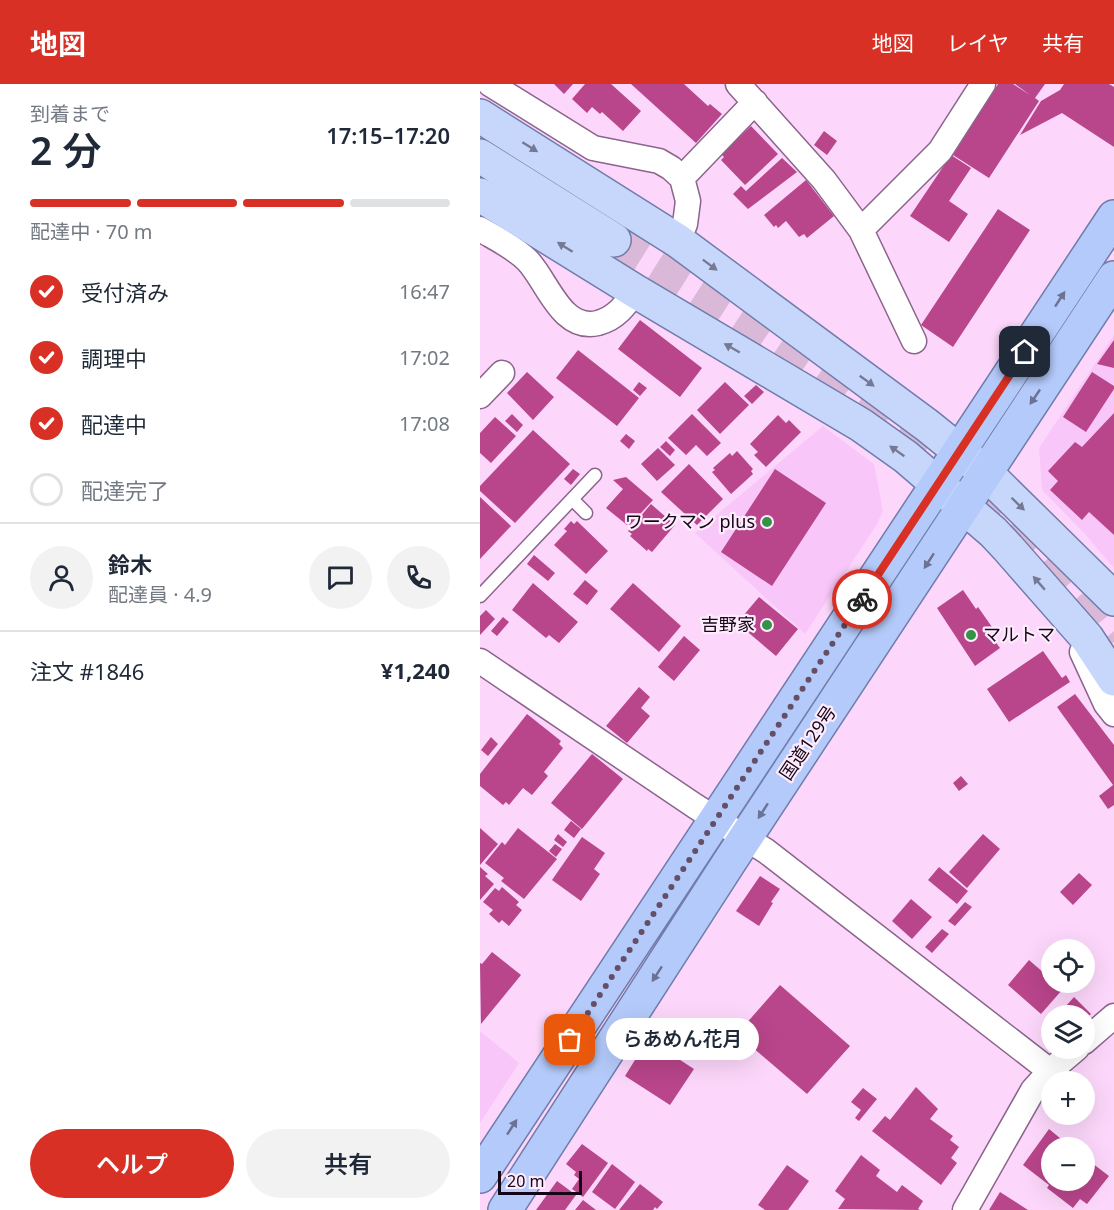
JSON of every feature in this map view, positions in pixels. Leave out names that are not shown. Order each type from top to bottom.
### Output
[{"type":"highway","name":"国道129号","points":[[480,1176],[1114,217]]},
{"type":"highway","name":"国道129号","points":[[506,1210],[745,838],[1114,278]]},
{"type":"main road","points":[[480,116],[678,241],[908,411],[986,473],[1114,599]]},
{"type":"main road","points":[[480,156],[614,240]]},
{"type":"main road","points":[[480,195],[635,291],[861,425],[906,457],[993,532],[1087,638],[1114,679]]},
{"type":"street","points":[[490,84],[593,148],[659,161],[682,178],[688,201],[685,224],[678,241]]},
{"type":"street","points":[[738,84],[824,180],[861,230],[914,341]]},
{"type":"street","points":[[861,230],[940,151],[983,84]]},
{"type":"street","points":[[682,178],[755,102]]},
{"type":"street","points":[[480,229],[527,259],[560,306],[574,321],[592,324],[610,320],[625,306],[635,291]]},
{"type":"street","points":[[480,396],[502,373]]},
{"type":"street","points":[[1063,610],[1107,704],[1114,714]]},
{"type":"street","points":[[480,661],[766,852],[1050,1071],[1064,1059]]},
{"type":"street","points":[[1095,1033],[1113,1018]]},
{"type":"street","points":[[965,1210],[1033,1090],[1041,1081]]},
{"type":"lane","points":[[480,596],[595,475]]},
{"type":"lane","points":[[572,499],[586,513]]},
{"type":"shaded area","points":[[1114,335],[1114,568],[1042,490],[1039,448]]},
{"type":"shaded area","points":[[823,426],[874,464],[883,511],[877,524],[805,634],[695,533]]},
{"type":"shaded area","points":[[480,1031],[519,1063],[480,1123]]},
{"type":"building","points":[[554,84],[573,84],[564,94]]},
{"type":"building","points":[[585,84],[611,84],[641,111],[623,131],[602,112],[600,114],[592,107],[587,113],[572,99]]},
{"type":"building","points":[[631,84],[684,84],[708,106],[710,104],[722,114],[696,143]]},
{"type":"building","points":[[998,84],[1013,84],[1030,95],[1015,84],[1045,84],[1035,98],[1039,101],[989,178],[953,155]]},
{"type":"building","points":[[1064,84],[1109,84],[1114,87],[1114,147],[1062,113],[1020,135],[1041,101],[1060,90]]},
{"type":"building","points":[[751,126],[778,154],[745,185],[721,160],[724,157],[721,154]]},
{"type":"building","points":[[824,131],[837,141],[827,155],[814,145]]},
{"type":"building","points":[[951,155],[971,168],[949,201],[968,214],[949,242],[910,216]]},
{"type":"building","points":[[782,158],[797,172],[748,209],[733,194],[741,186],[746,191]]},
{"type":"building","points":[[806,180],[834,216],[807,238],[804,234],[799,237],[786,221],[778,228],[776,225],[774,227],[764,215]]},
{"type":"building","points":[[998,209],[1030,230],[953,347],[921,325]]},
{"type":"building","points":[[640,320],[702,368],[680,397],[618,349]]},
{"type":"building","points":[[1114,340],[1114,368],[1097,364]]},
{"type":"building","points":[[578,350],[639,398],[617,426],[556,378]]},
{"type":"building","points":[[527,372],[554,397],[533,420],[507,393]]},
{"type":"building","points":[[1092,372],[1114,386],[1114,389],[1086,432],[1063,417]]},
{"type":"building","points":[[639,382],[647,388],[640,396],[633,390]]},
{"type":"building","points":[[725,382],[749,405],[720,434],[697,410]]},
{"type":"building","points":[[756,385],[764,392],[752,404],[744,396]]},
{"type":"building","points":[[1114,413],[1114,535],[1089,512],[1082,520],[1050,490],[1058,481],[1048,471],[1075,442],[1082,447]]},
{"type":"building","points":[[512,414],[523,425],[517,432],[505,421]]},
{"type":"building","points":[[692,414],[721,443],[707,456],[696,445],[686,455],[668,438]]},
{"type":"building","points":[[778,415],[786,423],[789,420],[801,432],[766,467],[754,455],[758,452],[750,444]]},
{"type":"building","points":[[495,417],[516,436],[491,463],[480,453],[480,433]]},
{"type":"building","points":[[533,430],[570,464],[515,523],[480,491],[480,486]]},
{"type":"building","points":[[626,434],[635,441],[629,449],[620,441]]},
{"type":"building","points":[[666,441],[675,450],[670,456],[660,447]]},
{"type":"building","points":[[658,448],[675,465],[657,481],[641,464]]},
{"type":"building","points":[[737,451],[753,469],[751,471],[753,474],[731,494],[712,472],[715,470],[713,468],[730,453],[732,456]]},
{"type":"building","points":[[689,464],[723,499],[697,525],[661,492]]},
{"type":"building","points":[[573,469],[580,474],[571,485],[564,479]]},
{"type":"building","points":[[775,469],[826,503],[772,586],[721,552]]},
{"type":"building","points":[[626,477],[653,500],[630,525],[606,508],[623,489],[613,480]]},
{"type":"building","points":[[480,497],[511,526],[480,559]]},
{"type":"building","points":[[651,504],[675,525],[652,552],[648,549],[647,551],[630,536],[632,534],[628,531]]},
{"type":"building","points":[[571,521],[574,524],[577,521],[608,551],[586,574],[554,545],[567,531],[564,529]]},
{"type":"building","points":[[534,555],[555,573],[548,581],[527,564]]},
{"type":"building","points":[[585,580],[598,591],[587,605],[573,594]]},
{"type":"building","points":[[533,583],[578,622],[559,643],[549,635],[546,638],[512,610]]},
{"type":"building","points":[[633,583],[681,626],[659,652],[610,609]]},
{"type":"building","points":[[963,590],[992,627],[987,630],[1000,648],[975,666],[937,608]]},
{"type":"building","points":[[759,597],[798,629],[776,656],[737,623]]},
{"type":"building","points":[[486,610],[495,619],[480,635],[480,616]]},
{"type":"building","points":[[503,617],[509,622],[497,636],[491,631]]},
{"type":"building","points":[[684,636],[700,650],[674,681],[658,667]]},
{"type":"building","points":[[1043,651],[1062,678],[1066,675],[1070,682],[1009,722],[987,689]]},
{"type":"building","points":[[639,687],[650,697],[641,708],[650,716],[627,743],[606,726]]},
{"type":"building","points":[[1075,694],[1114,745],[1114,805],[1108,809],[1099,796],[1113,785],[1057,707]]},
{"type":"building","points":[[527,714],[561,741],[559,744],[563,748],[544,772],[548,776],[532,795],[523,788],[509,805],[506,802],[503,805],[480,786],[480,774]]},
{"type":"building","points":[[491,737],[498,744],[488,756],[481,750]]},
{"type":"building","points":[[592,754],[623,779],[582,829],[551,803]]},
{"type":"building","points":[[961,776],[968,784],[959,791],[953,783]]},
{"type":"building","points":[[571,821],[581,829],[574,838],[564,830]]},
{"type":"building","points":[[480,828],[498,844],[480,865]]},
{"type":"building","points":[[518,828],[557,859],[524,899],[501,881],[504,878],[485,863],[502,842],[505,845]]},
{"type":"building","points":[[558,834],[567,842],[563,847],[554,840]]},
{"type":"building","points":[[983,834],[1000,849],[967,888],[949,872]]},
{"type":"building","points":[[582,837],[605,853],[594,869],[600,874],[581,901],[552,880]]},
{"type":"building","points":[[555,844],[562,849],[556,857],[549,851]]},
{"type":"building","points":[[480,867],[488,874],[485,876],[494,884],[480,900]]},
{"type":"building","points":[[939,867],[968,891],[957,904],[928,880]]},
{"type":"building","points":[[1079,873],[1092,885],[1073,905],[1060,892]]},
{"type":"building","points":[[760,876],[780,889],[759,926],[736,911]]},
{"type":"building","points":[[502,887],[519,902],[516,905],[522,910],[509,926],[502,920],[499,923],[489,914],[493,910],[483,902],[495,888],[499,891]]},
{"type":"building","points":[[911,899],[932,917],[912,939],[892,921]]},
{"type":"building","points":[[965,902],[972,907],[955,926],[948,921]]},
{"type":"building","points":[[942,929],[949,934],[932,953],[925,947]]},
{"type":"building","points":[[492,952],[521,975],[481,1024],[480,963],[482,964]]},
{"type":"building","points":[[1029,960],[1041,970],[1041,993],[1059,993],[1049,1005],[1041,1005],[1041,1014],[1008,985]]},
{"type":"building","points":[[780,985],[850,1046],[807,1094],[737,1034]]},
{"type":"building","points":[[1074,997],[1082,1005],[1067,1005]]},
{"type":"building","points":[[648,1039],[694,1069],[670,1105],[625,1076]]},
{"type":"building","points":[[916,1087],[938,1109],[930,1119],[953,1136],[950,1140],[959,1147],[951,1158],[957,1163],[941,1185],[872,1131],[885,1116],[890,1120]]},
{"type":"building","points":[[863,1088],[877,1099],[859,1121],[855,1118],[861,1110],[851,1102]]},
{"type":"building","points":[[1049,1129],[1059,1137],[1043,1137]]},
{"type":"building","points":[[1041,1140],[1041,1179],[1023,1165]]},
{"type":"building","points":[[582,1144],[608,1163],[583,1197],[572,1189],[579,1179],[574,1175],[576,1172],[566,1164]]},
{"type":"building","points":[[861,1155],[880,1170],[876,1176],[897,1192],[902,1185],[923,1201],[918,1209],[920,1210],[838,1209],[845,1199],[835,1191]]},
{"type":"building","points":[[612,1164],[635,1182],[615,1209],[592,1192]]},
{"type":"building","points":[[787,1165],[809,1181],[788,1210],[765,1210],[758,1205]]},
{"type":"building","points":[[1095,1165],[1109,1176],[1087,1204],[1080,1199],[1073,1208],[1051,1191],[1095,1191]]},
{"type":"building","points":[[557,1181],[576,1195],[565,1210],[536,1210]]},
{"type":"building","points":[[640,1184],[663,1202],[653,1210],[619,1210]]},
{"type":"building","points":[[1000,1192],[1028,1210],[989,1210]]},
{"type":"building","points":[[583,1200],[596,1210],[575,1210]]},
{"type":"tunnel","points":[[614,240],[769,339],[918,446],[1025,539],[1065,582],[1114,642]]},
{"type":"way so far","points":[[570,1040],[862,599]]},
{"type":"place","name":"ワークマン plus","points":[[767,522]]},
{"type":"place","name":"吉野家","points":[[767,625]]},
{"type":"place","name":"マルトマ","points":[[971,635]]},
{"type":"place","name":"らあめん花月","points":[[570,1040]]},
{"type":"route","points":[[862,599],[1025,352]]}]
